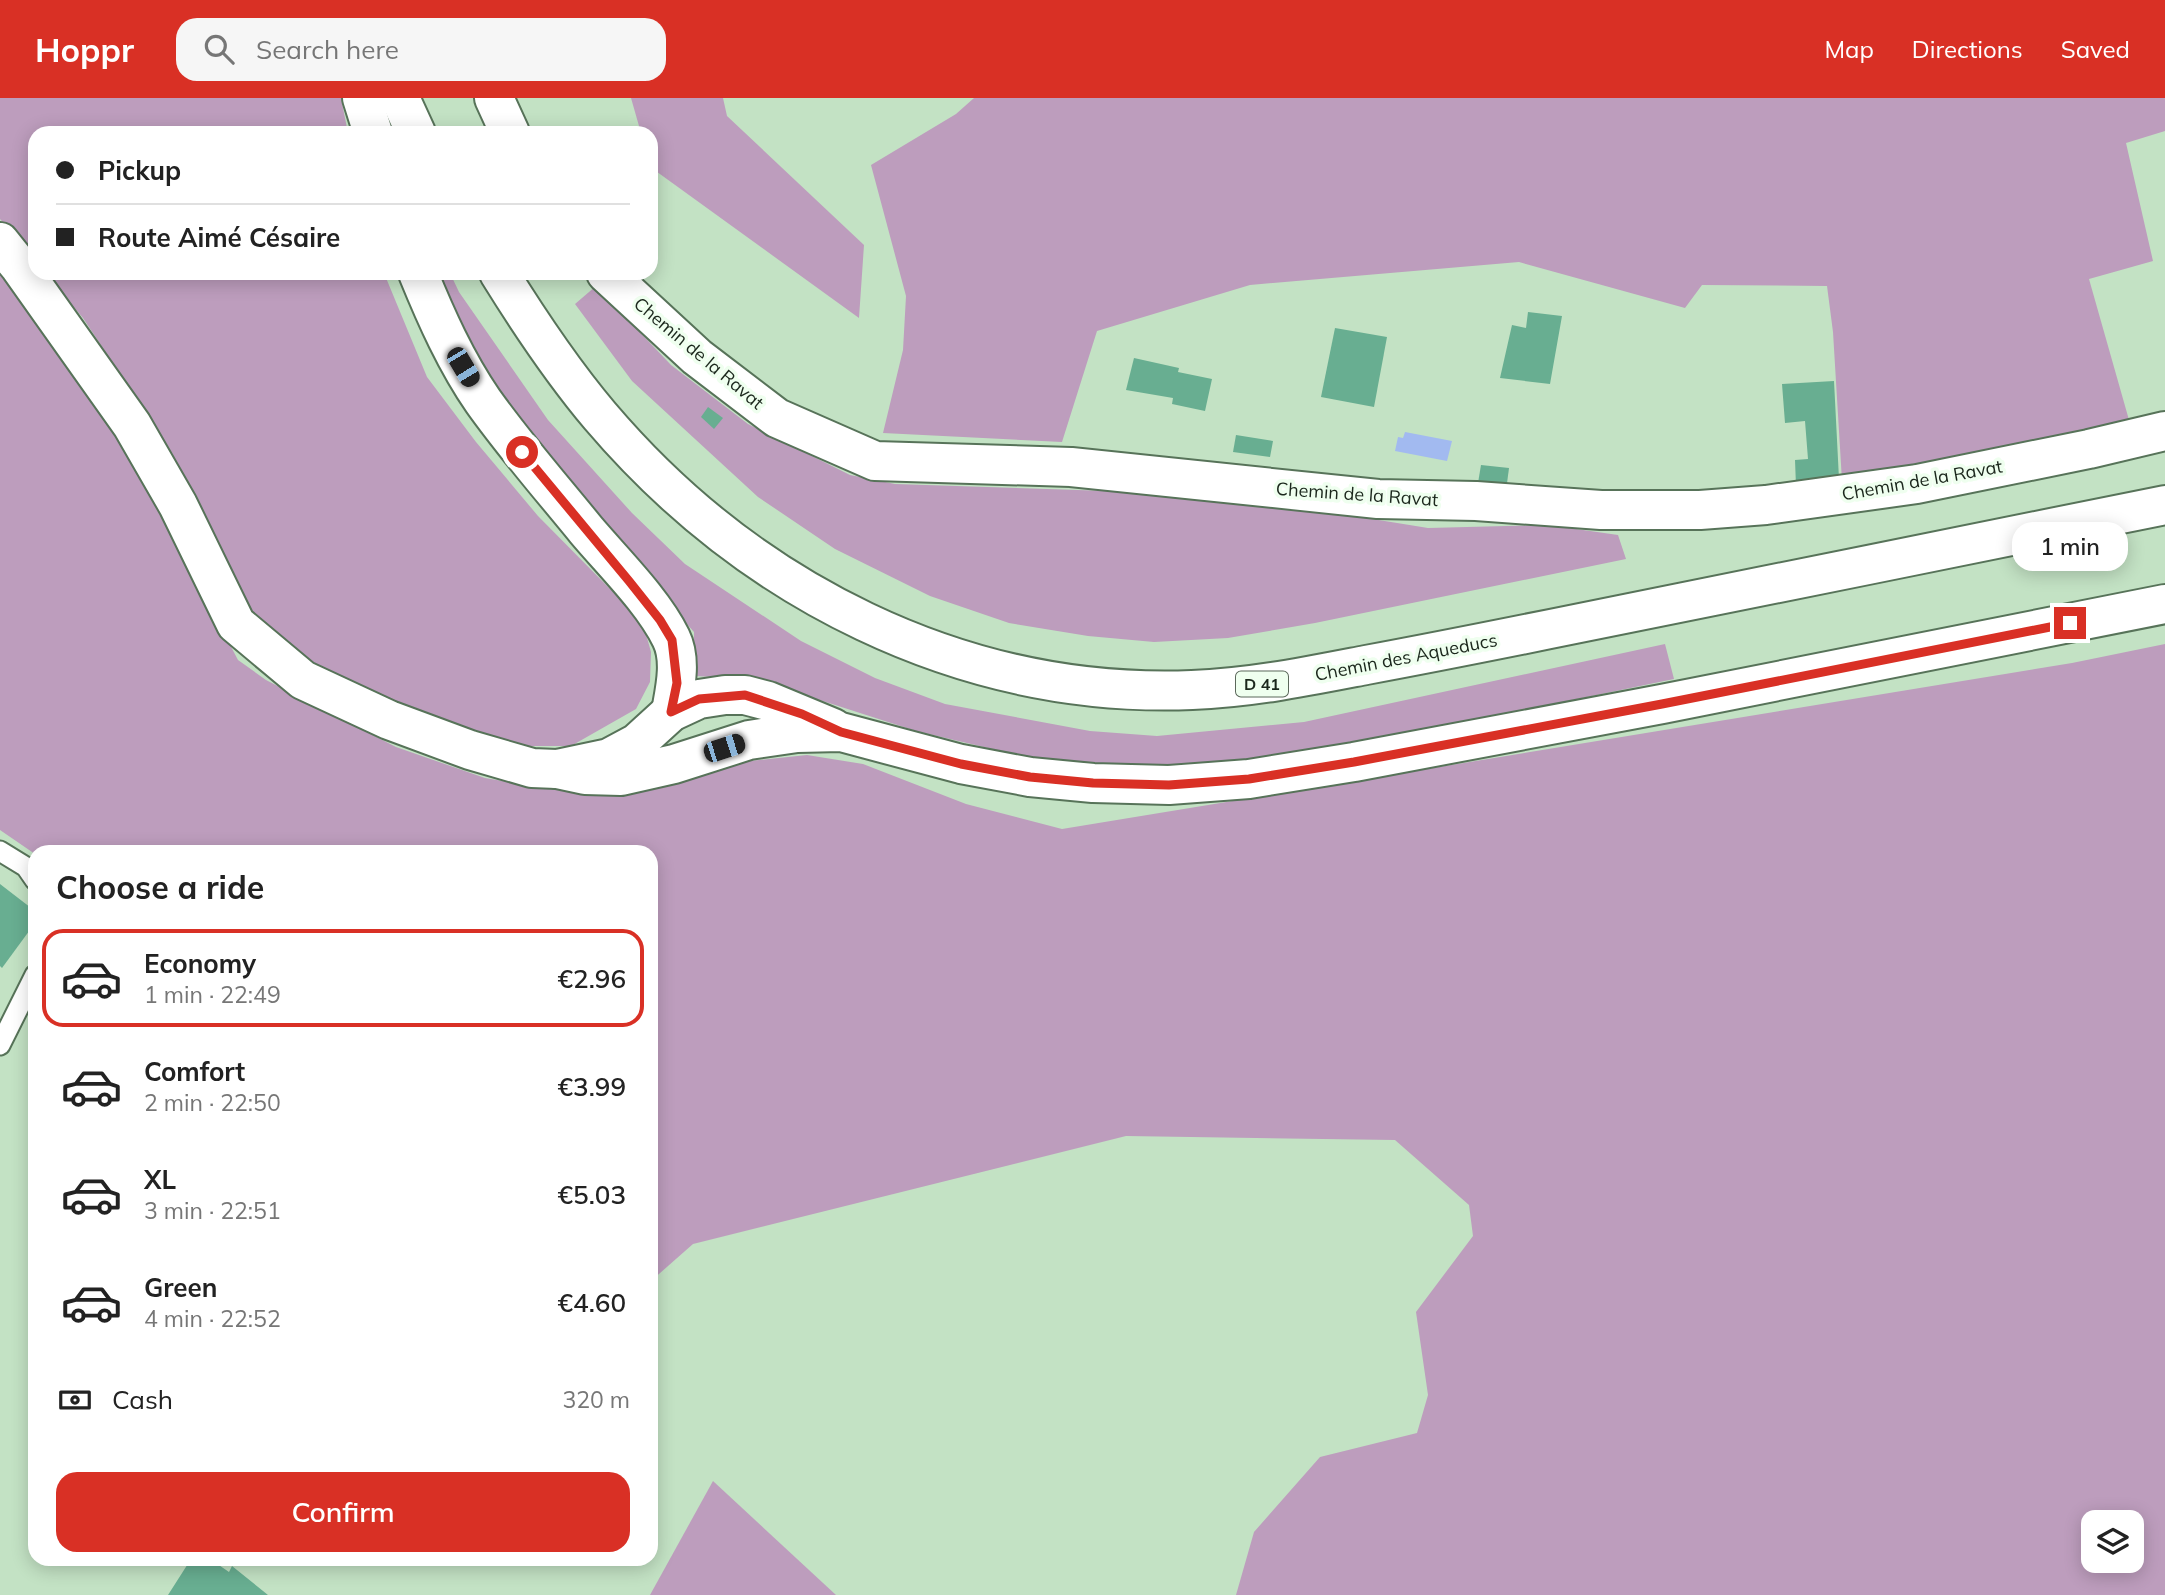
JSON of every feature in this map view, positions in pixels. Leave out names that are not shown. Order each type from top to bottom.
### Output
[{"type":"street","points":[[362,98],[371,126]]},
{"type":"street","points":[[400,98],[413,126]]},
{"type":"street","points":[[494,98],[507,126]]},
{"type":"street","points":[[0,242],[28,278]]},
{"type":"street","points":[[29,280],[132,425],[178,505],[236,624],[303,680],[388,720],[470,750],[532,768],[557,769],[585,775],[621,776],[674,764],[749,740],[797,733],[841,732]]},
{"type":"street","points":[[421,280],[453,351],[482,399],[660,620],[672,640],[677,683],[671,712]]},
{"type":"street","name":"Chemin des Aqueducs","points":[[503,280],[550,353],[601,417],[696,513],[755,559],[815,597],[881,630],[935,651],[989,667],[1095,688],[1193,690],[1256,685],[1479,644],[2165,505]]},
{"type":"street","name":"Chemin de la Ravat","points":[[614,280],[697,357],[777,418],[875,461],[1071,467],[1378,499],[1476,501],[1601,510],[1700,510],[1766,505],[1917,484],[2165,431]]},
{"type":"street","points":[[557,769],[609,758],[637,743],[671,712],[699,699],[745,695],[802,714],[841,732],[961,764],[1030,777],[1093,783],[1169,785],[1249,779],[1648,707],[2165,604]]},
{"type":"lane","points":[[0,851],[28,870]]},
{"type":"lane","points":[[0,1045],[28,989]]},
{"type":"shaded area","points":[[0,98],[341,98],[347,126],[28,126],[28,253],[0,219]]},
{"type":"shaded area","points":[[631,98],[723,98],[727,116],[864,245],[859,318],[658,173],[658,126],[639,126]]},
{"type":"shaded area","points":[[974,98],[2165,98],[2165,131],[2126,143],[2153,261],[2089,279],[2129,420],[1970,458],[1842,481],[1833,332],[1827,286],[1702,285],[1685,308],[1519,262],[1250,285],[1097,331],[1062,442],[883,433],[903,350],[906,296],[871,165],[956,114]]},
{"type":"shaded area","points":[[0,264],[99,396],[238,660],[266,680],[396,747],[485,778],[555,790],[644,787],[730,763],[807,755],[863,764],[966,804],[1062,829],[2072,663],[2165,644],[2165,1595],[1236,1595],[1254,1532],[1320,1457],[1417,1433],[1428,1395],[1416,1312],[1473,1236],[1469,1205],[1395,1140],[1126,1136],[693,1244],[658,1275],[658,845],[28,845],[28,849],[0,830]]},
{"type":"shaded area","points":[[51,280],[387,280],[427,377],[476,442],[538,516],[644,627],[651,652],[650,682],[636,709],[571,746],[509,746],[417,715],[313,668],[245,609],[172,453],[83,318]]},
{"type":"shaded area","points":[[439,280],[453,280],[548,420],[632,513],[685,564],[801,641],[875,678],[945,704],[1090,731],[1157,736],[1304,722],[1665,644],[1674,679],[1306,755],[1212,766],[1133,768],[1074,764],[1005,752],[916,731],[773,685],[734,678],[694,676],[694,632],[617,546],[502,399],[444,294]]},
{"type":"shaded area","points":[[596,286],[671,365],[748,424],[850,475],[895,484],[1170,493],[1261,501],[1428,528],[1548,525],[1618,535],[1626,559],[1315,623],[1228,638],[1154,642],[1088,636],[1009,623],[930,596],[835,549],[758,497],[632,381],[575,304]]},
{"type":"shaded area","points":[[713,1481],[836,1595],[650,1595]]},
{"type":"water","points":[[1405,432],[1452,441],[1447,461],[1395,451],[1398,437],[1403,438]]},
{"type":"building","points":[[1528,312],[1562,316],[1550,384],[1500,378],[1512,325],[1526,328]]},
{"type":"building","points":[[1335,328],[1387,337],[1374,407],[1321,397]]},
{"type":"building","points":[[1134,358],[1212,379],[1205,411],[1172,404],[1173,398],[1126,390]]},
{"type":"building","points":[[1834,381],[1839,479],[1796,486],[1795,460],[1808,459],[1805,421],[1785,423],[1782,384]]},
{"type":"building","points":[[708,407],[723,418],[714,429],[701,417]]},
{"type":"building","points":[[1236,435],[1273,441],[1270,457],[1233,452]]},
{"type":"building","points":[[1481,465],[1509,468],[1506,491],[1477,489]]},
{"type":"building","points":[[0,884],[28,906],[28,933],[2,968]]},
{"type":"building","points":[[187,1566],[220,1566],[229,1572],[232,1566],[268,1595],[168,1595]]},
{"type":"route","points":[[522,452],[629,581],[672,640],[677,683],[671,712],[699,699],[745,695],[802,714],[841,732],[961,764],[1030,777],[1093,783],[1169,785],[1249,779],[1662,704],[2070,623]]}]
